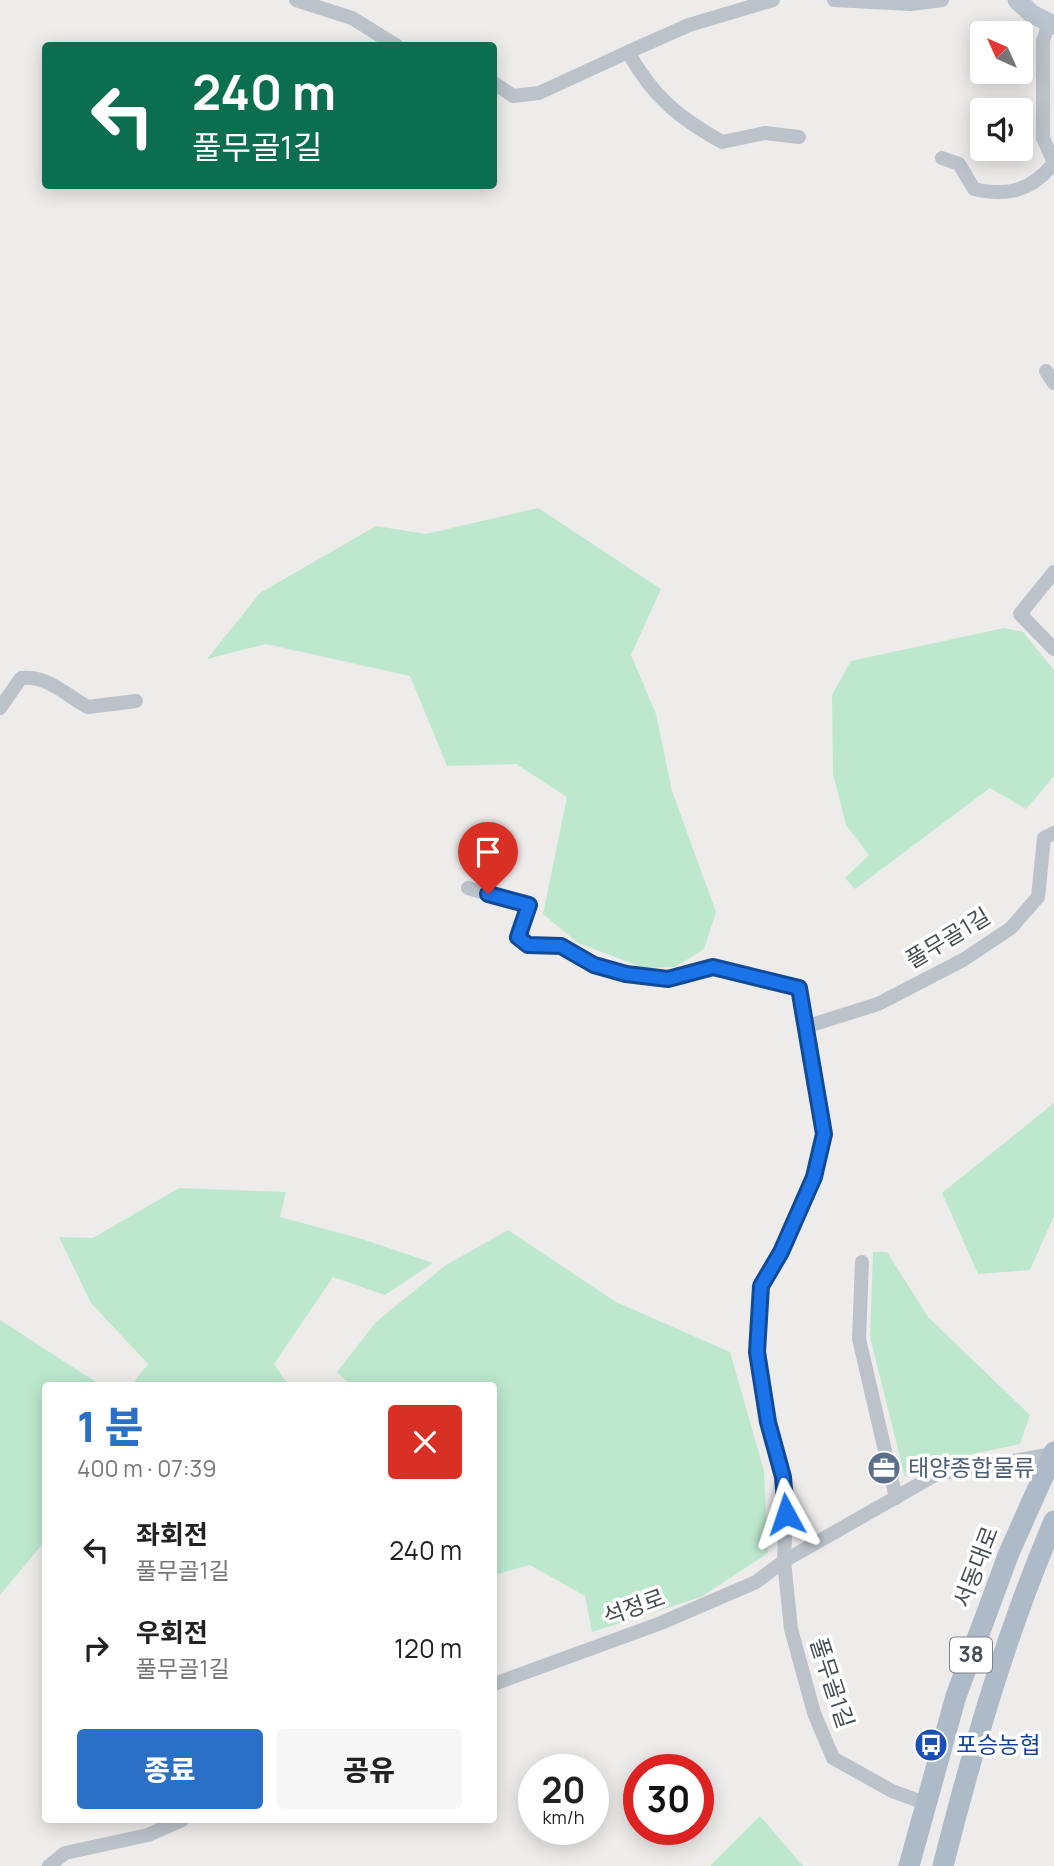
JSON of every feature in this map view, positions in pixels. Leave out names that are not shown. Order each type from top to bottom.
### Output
[{"type":"main road","name":"서동대로","points":[[909,1866],[961,1683],[1009,1553],[1053,1453]]},
{"type":"main road","name":"38","points":[[943,1866],[977,1731],[1033,1569],[1054,1521]]},
{"type":"street","points":[[299,0],[352,18],[391,42]]},
{"type":"street","points":[[497,85],[513,96],[539,93],[689,25],[773,0]]},
{"type":"street","points":[[834,0],[911,4],[942,0]]},
{"type":"street","points":[[942,158],[959,164],[974,190],[994,194],[1030,187],[1045,176],[1054,163],[1043,138],[1044,41],[1051,23],[1032,14],[1017,0]]},
{"type":"street","points":[[628,52],[645,83],[662,102],[722,142],[765,133],[799,137]]},
{"type":"street","points":[[1054,572],[1020,614],[1054,649]]},
{"type":"street","points":[[0,708],[21,678],[31,677],[51,682],[88,707],[136,701]]},
{"type":"street","name":"풀무골1길","points":[[805,1027],[878,1004],[963,960],[1011,928],[1038,897],[1044,838],[1054,832]]},
{"type":"street","name":"풀무골1길","points":[[468,888],[529,905],[518,937],[528,945],[561,946],[594,965],[626,974],[668,979],[713,967],[799,988],[824,1134],[814,1177],[781,1252],[761,1286],[757,1352],[768,1422],[783,1477],[786,1514],[784,1561],[791,1629],[814,1713],[833,1758],[892,1791],[925,1803]]},
{"type":"street","points":[[862,1262],[859,1339],[895,1498]]},
{"type":"street","points":[[784,1561],[937,1474],[1053,1453]]},
{"type":"street","name":"석정로","points":[[497,1683],[661,1623],[756,1582],[784,1561]]},
{"type":"street","points":[[49,1866],[65,1853],[148,1835],[175,1823]]},
{"type":"green space","points":[[538,508],[661,589],[631,655],[656,714],[672,791],[716,912],[704,949],[675,967],[644,968],[578,943],[543,914],[567,797],[516,764],[447,766],[410,676],[266,644],[207,659],[260,593],[376,526],[426,534]]},
{"type":"green space","points":[[1004,628],[1023,632],[1054,670],[1054,776],[1026,809],[990,788],[855,889],[845,878],[869,855],[846,825],[833,774],[832,695],[851,661]]},
{"type":"green space","points":[[1054,1103],[1054,1216],[1030,1270],[978,1274],[942,1193]]},
{"type":"green space","points":[[179,1188],[286,1192],[280,1217],[362,1239],[433,1263],[385,1295],[333,1277],[274,1364],[286,1382],[134,1382],[148,1364],[91,1303],[59,1237],[93,1238]]},
{"type":"green space","points":[[508,1230],[616,1302],[730,1352],[764,1471],[768,1553],[701,1597],[592,1632],[585,1596],[530,1565],[497,1574],[497,1382],[348,1382],[337,1372],[376,1322],[446,1265]]},
{"type":"green space","points":[[873,1252],[887,1252],[928,1317],[1030,1415],[1020,1444],[949,1459],[905,1477],[870,1337]]},
{"type":"green space","points":[[0,1320],[96,1382],[42,1382],[42,1545],[0,1595]]},
{"type":"green space","points":[[760,1816],[803,1866],[710,1866]]},
{"type":"place","name":"태양종합물류","points":[[884,1468]]},
{"type":"place","name":"포승농협","points":[[931,1745]]},
{"type":"route","points":[[488,894],[529,905],[518,937],[528,945],[561,946],[594,965],[626,974],[668,979],[713,967],[799,988],[824,1134],[814,1177],[781,1252],[761,1286],[757,1352],[768,1422],[783,1477],[786,1514]]}]
